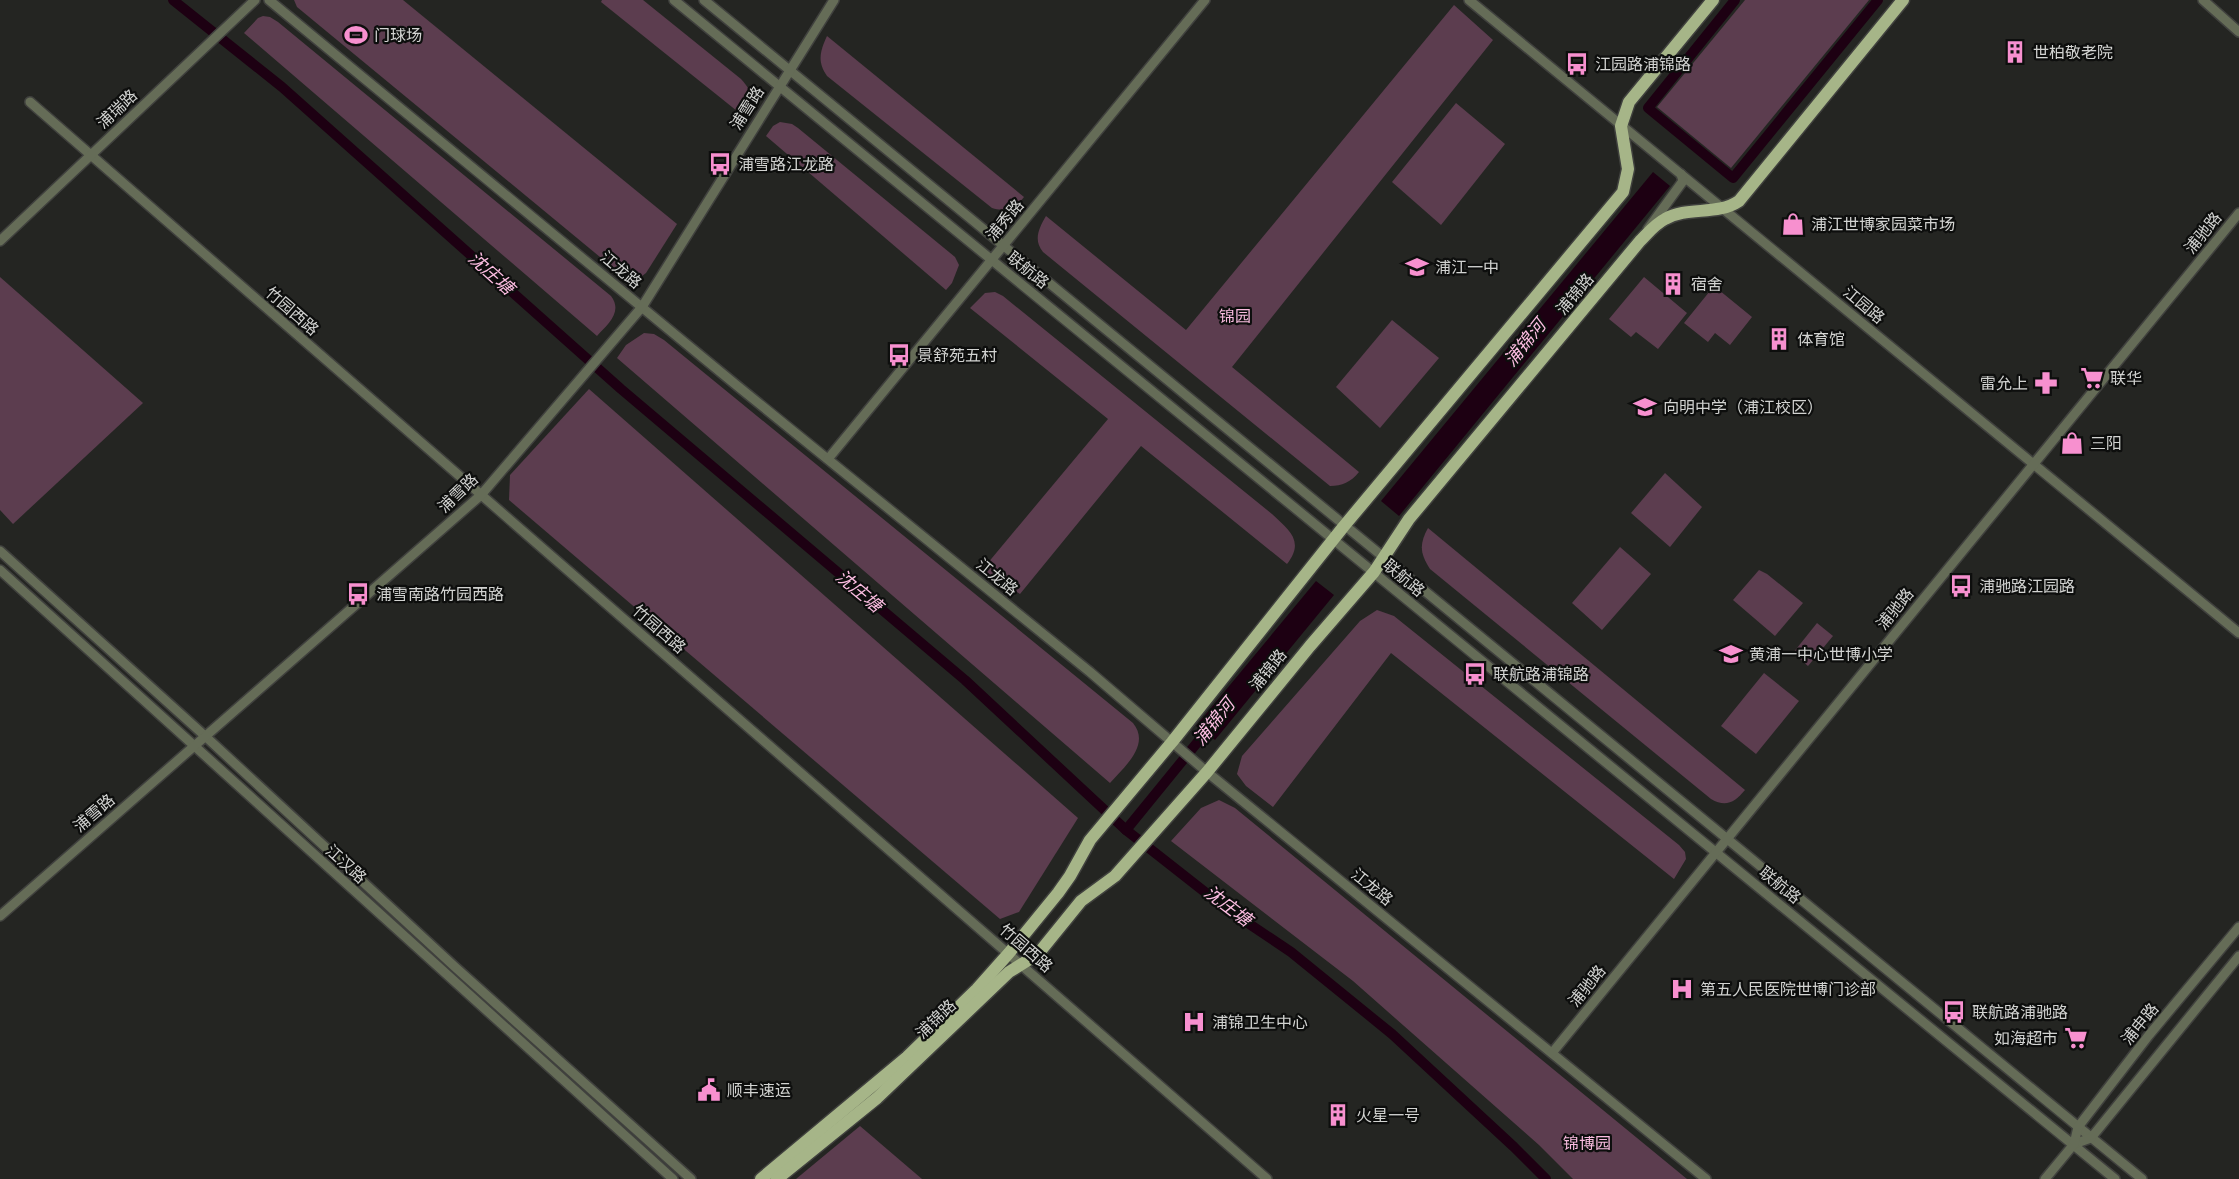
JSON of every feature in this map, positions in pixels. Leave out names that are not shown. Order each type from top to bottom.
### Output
[{"type":"main road","points":[[1621,126],[1629,102],[1713,0]]},
{"type":"main road","name":"浦锦路","points":[[777,1179],[877,1098],[1009,972],[1038,954],[1081,901],[1115,876],[1207,772],[1310,646],[1379,554],[1640,241],[1667,217],[1724,209],[1739,201],[1903,0]]},
{"type":"main road","name":"浦锦路","points":[[761,1179],[907,1057],[977,989],[1008,953],[1070,876],[1097,831],[1338,542],[1623,192],[1628,169],[1621,126]]},
{"type":"street","name":"浦瑞路","points":[[0,241],[255,0]]},
{"type":"street","name":"江龙路","points":[[269,0],[1090,672],[1207,772],[1706,1179]]},
{"type":"street","name":"联航路","points":[[674,0],[2115,1179]]},
{"type":"street","name":"联航路","points":[[704,0],[2142,1179]]},
{"type":"street","name":"浦雪路","points":[[0,916],[481,495],[642,307],[834,0]]},
{"type":"street","name":"浦秀路","points":[[828,459],[1205,0]]},
{"type":"street","name":"江园路","points":[[1469,0],[2239,633]]},
{"type":"street","points":[[2203,0],[2239,32]]},
{"type":"street","name":"竹园西路","points":[[30,102],[1267,1179]]},
{"type":"street","name":"浦锦路","points":[[1640,241],[1654,217],[1683,181],[1681,174]]},
{"type":"street","name":"浦驰路","points":[[1552,1053],[1725,838],[2239,213]]},
{"type":"street","points":[[0,551],[455,967],[691,1179]]},
{"type":"street","name":"江汉路","points":[[0,570],[672,1179]]},
{"type":"street","name":"浦申路","points":[[2045,1179],[2074,1144],[2078,1127],[2149,1035],[2239,927]]},
{"type":"street","name":"浦申路","points":[[2091,1138],[2239,956]]},
{"type":"street","points":[[2074,1144],[2091,1138]]},
{"type":"green space","points":[[294,0],[403,0],[677,224],[646,273],[637,280],[623,276],[297,7]]},
{"type":"green space","points":[[602,0],[643,0],[741,79],[751,93],[751,101],[742,115],[601,2]]},
{"type":"green space","points":[[1745,0],[1869,0],[1731,168],[1657,107]]},
{"type":"green space","name":"锦园","points":[[1454,5],[1493,40],[1232,367],[1359,472],[1346,483],[1330,486],[1043,252],[1038,243],[1038,234],[1046,216],[1186,330]]},
{"type":"green space","points":[[263,16],[278,22],[611,296],[615,313],[606,327],[597,336],[244,33],[258,18]]},
{"type":"green space","points":[[827,36],[1024,197],[1021,201],[1006,209],[992,208],[827,76],[822,66],[821,56]]},
{"type":"green space","points":[[1456,103],[1505,144],[1441,225],[1392,182]]},
{"type":"green space","points":[[780,122],[792,124],[798,128],[955,257],[959,265],[952,283],[946,290],[766,136],[773,126]]},
{"type":"green space","points":[[0,277],[143,403],[13,524],[0,510]]},
{"type":"green space","points":[[1644,277],[1687,313],[1658,349],[1636,332],[1631,337],[1609,319]]},
{"type":"green space","points":[[1714,286],[1752,317],[1730,345],[1715,333],[1708,342],[1684,323]]},
{"type":"green space","points":[[995,292],[1003,296],[1272,514],[1289,531],[1295,542],[1295,549],[1287,564],[1141,446],[1020,594],[982,570],[1108,419],[970,308],[985,293]]},
{"type":"green space","points":[[1392,320],[1439,358],[1380,428],[1336,387]]},
{"type":"green space","points":[[644,333],[654,334],[664,340],[1133,723],[1138,731],[1139,739],[1134,755],[1110,783],[617,358],[626,345]]},
{"type":"green space","points":[[589,389],[1078,818],[1019,912],[1000,919],[509,500],[510,475]]},
{"type":"green space","points":[[1665,473],[1702,507],[1670,547],[1631,513]]},
{"type":"green space","points":[[1428,528],[1745,790],[1738,798],[1730,802],[1721,803],[1711,799],[1430,569],[1424,559],[1422,549]]},
{"type":"green space","points":[[1620,547],[1651,574],[1602,630],[1572,603]]},
{"type":"green space","points":[[1759,570],[1803,603],[1775,636],[1733,600]]},
{"type":"green space","points":[[1377,610],[1394,616],[1679,845],[1685,852],[1686,859],[1674,879],[1391,653],[1273,807],[1246,786],[1237,774],[1242,756],[1360,621]]},
{"type":"green space","points":[[1817,623],[1833,636],[1808,666],[1793,653]]},
{"type":"green space","points":[[1764,673],[1799,701],[1756,754],[1721,726]]},
{"type":"green space","name":"锦博园","points":[[1219,800],[1235,808],[1687,1179],[1573,1179],[1539,1145],[1353,981],[1171,841],[1201,808]]},
{"type":"green space","points":[[860,1126],[922,1179],[796,1179]]},
{"type":"water","points":[[1653,172],[1670,186],[1399,516],[1381,501]]},
{"type":"water","points":[[1316,581],[1334,595],[1215,740],[1196,726]]},
{"type":"waterway","name":"沈庄塘","points":[[173,0],[282,87],[621,389],[965,680],[1126,830],[1224,907],[1291,952],[1392,1034],[1546,1179]]},
{"type":"waterway","points":[[1735,0],[1648,108],[1733,178],[1878,0]]},
{"type":"waterway","name":"浦锦河","points":[[1126,830],[1214,722]]},
{"type":"place","name":"门球场","points":[[356,35]]},
{"type":"place","name":"世柏敬老院","points":[[2015,52]]},
{"type":"place","name":"江园路浦锦路","points":[[1577,64]]},
{"type":"place","name":"浦雪路江龙路","points":[[720,164]]},
{"type":"place","name":"浦江世博家园菜市场","points":[[1793,224]]},
{"type":"place","name":"浦江一中","points":[[1417,267]]},
{"type":"place","name":"宿舍","points":[[1673,284]]},
{"type":"place","name":"体育馆","points":[[1779,339]]},
{"type":"place","name":"景舒苑五村","points":[[899,355]]},
{"type":"place","name":"联华","points":[[2092,378]]},
{"type":"place","name":"雷允上","points":[[2046,383]]},
{"type":"place","name":"向明中学（浦江校区）","points":[[1645,407]]},
{"type":"place","name":"三阳","points":[[2072,443]]},
{"type":"place","name":"浦驰路江园路","points":[[1961,586]]},
{"type":"place","name":"浦雪南路竹园西路","points":[[358,594]]},
{"type":"place","name":"黄浦一中心世博小学","points":[[1731,654]]},
{"type":"place","name":"联航路浦锦路","points":[[1475,674]]},
{"type":"place","name":"第五人民医院世博门诊部","points":[[1682,989]]},
{"type":"place","name":"联航路浦驰路","points":[[1954,1012]]},
{"type":"place","name":"浦锦卫生中心","points":[[1194,1022]]},
{"type":"place","name":"如海超市","points":[[2076,1038]]},
{"type":"place","name":"顺丰速运","points":[[709,1090]]},
{"type":"place","name":"火星一号","points":[[1338,1115]]}]
